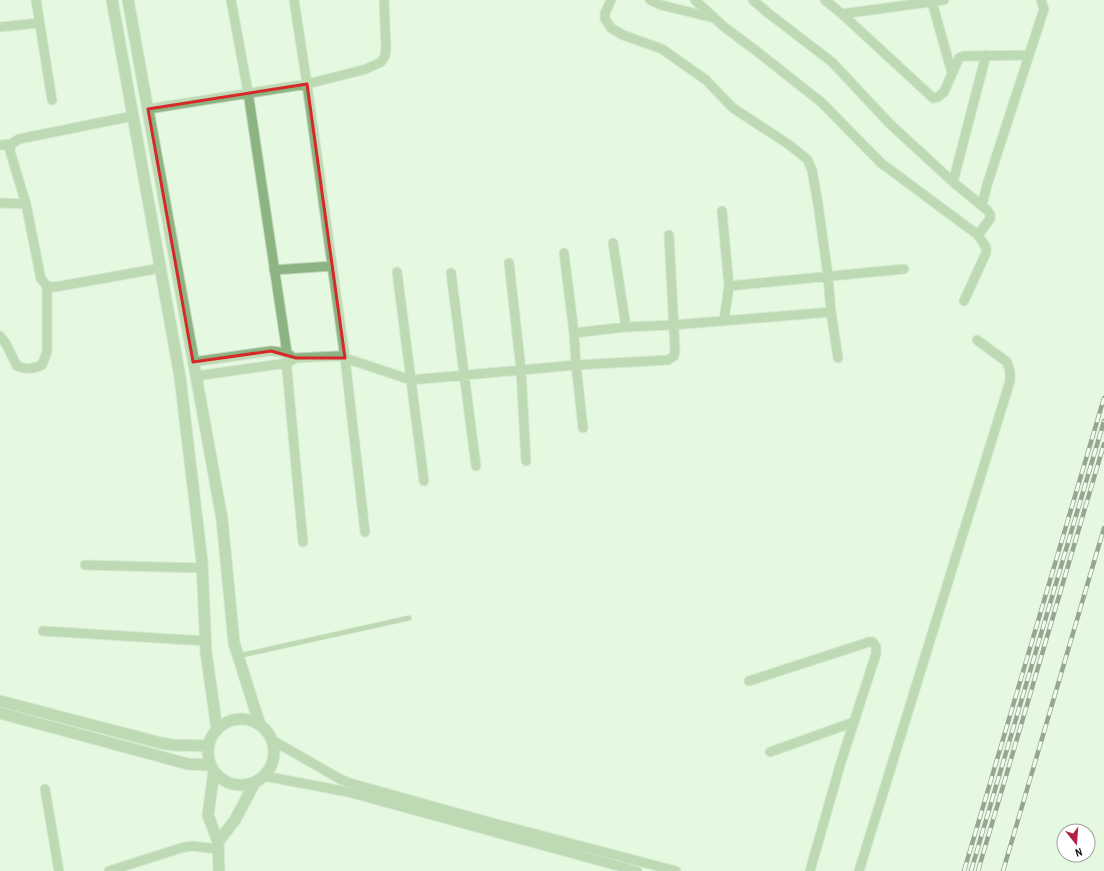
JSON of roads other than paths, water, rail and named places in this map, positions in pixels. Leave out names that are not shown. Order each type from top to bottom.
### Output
[{"type":"street","points":[[36,0],[52,100]]},
{"type":"street","points":[[112,0],[180,377],[202,568],[206,641],[217,730]]},
{"type":"street","points":[[128,0],[222,519],[234,643],[260,725],[272,740],[345,781],[486,821],[676,871]]},
{"type":"street","points":[[231,0],[248,92],[287,353],[303,542]]},
{"type":"street","points":[[294,0],[345,358],[365,532]]},
{"type":"street","points":[[148,108],[307,84],[366,69],[381,62],[385,56],[384,0]]},
{"type":"street","points":[[611,0],[605,13],[605,20],[611,28],[662,49],[706,80],[733,108],[788,144],[807,159],[812,170],[818,204],[838,358]]},
{"type":"street","points":[[650,0],[715,19]]},
{"type":"street","points":[[695,0],[715,19],[821,102],[881,163],[978,235],[986,247],[986,253],[964,301]]},
{"type":"street","points":[[753,0],[832,62],[889,123],[953,182],[982,205],[990,214],[990,219],[978,235]]},
{"type":"street","points":[[825,0],[933,98],[938,98],[944,92],[959,58],[964,56],[986,55],[1029,55]]},
{"type":"street","points":[[842,14],[944,0]]},
{"type":"street","points":[[982,205],[987,185],[1044,9],[1041,0]]},
{"type":"street","points":[[932,2],[952,73]]},
{"type":"street","points":[[0,27],[39,23]]},
{"type":"street","points":[[953,182],[986,55]]},
{"type":"street","points":[[0,144],[11,144],[18,139],[133,116]]},
{"type":"street","points":[[0,336],[6,344],[17,366],[22,368],[36,368],[42,365],[48,345],[46,286],[41,279],[26,204],[10,151],[11,144]]},
{"type":"street","points":[[0,203],[26,204]]},
{"type":"street","points":[[722,211],[728,286],[724,320]]},
{"type":"street","points":[[196,376],[287,363],[296,358],[338,356],[411,380],[576,364],[668,360],[674,356],[675,350],[669,234]]},
{"type":"street","points":[[613,243],[626,327]]},
{"type":"street","points":[[564,253],[574,333],[583,428]]},
{"type":"street","points":[[509,264],[521,370],[526,461]]},
{"type":"street","points":[[274,270],[332,266]]},
{"type":"street","points":[[46,286],[55,287],[161,268]]},
{"type":"street","points":[[728,286],[904,269]]},
{"type":"street","points":[[397,272],[424,481]]},
{"type":"street","points":[[451,273],[476,466]]},
{"type":"street","points":[[574,333],[626,327],[673,325],[831,312]]},
{"type":"street","points":[[859,871],[1010,381],[1010,372],[1007,362],[977,340]]},
{"type":"street","points":[[194,362],[271,351],[287,353],[296,358]]},
{"type":"street","points":[[85,565],[202,568]]},
{"type":"street","points":[[43,631],[206,641]]},
{"type":"street","points":[[749,681],[868,642],[873,642],[876,647],[876,654],[854,722],[810,871]]},
{"type":"street","points":[[0,701],[161,743],[173,745],[209,746]]},
{"type":"street","points":[[0,714],[188,764],[213,768]]},
{"type":"street","points":[[260,725],[249,720],[238,720],[226,723],[217,730],[212,737],[209,746],[209,756],[213,768],[222,779],[232,784],[244,785],[255,782],[264,776],[274,759],[272,740]]},
{"type":"street","points":[[770,752],[854,722]]},
{"type":"street","points":[[213,768],[208,815],[218,845],[219,871]]},
{"type":"street","points":[[264,776],[348,792],[636,871]]},
{"type":"street","points":[[218,845],[235,820],[255,782]]},
{"type":"street","points":[[46,789],[59,871]]},
{"type":"street","points":[[109,871],[181,848],[218,845]]},
{"type":"street","points":[[625,869],[627,858]]},
{"type":"lane","points":[[238,656],[408,618]]},
{"type":"railway","points":[[964,871],[1104,398]]},
{"type":"railway","points":[[971,871],[1104,421]]},
{"type":"railway","points":[[978,871],[1104,444]]},
{"type":"railway","points":[[1003,871],[1104,528]]}]
